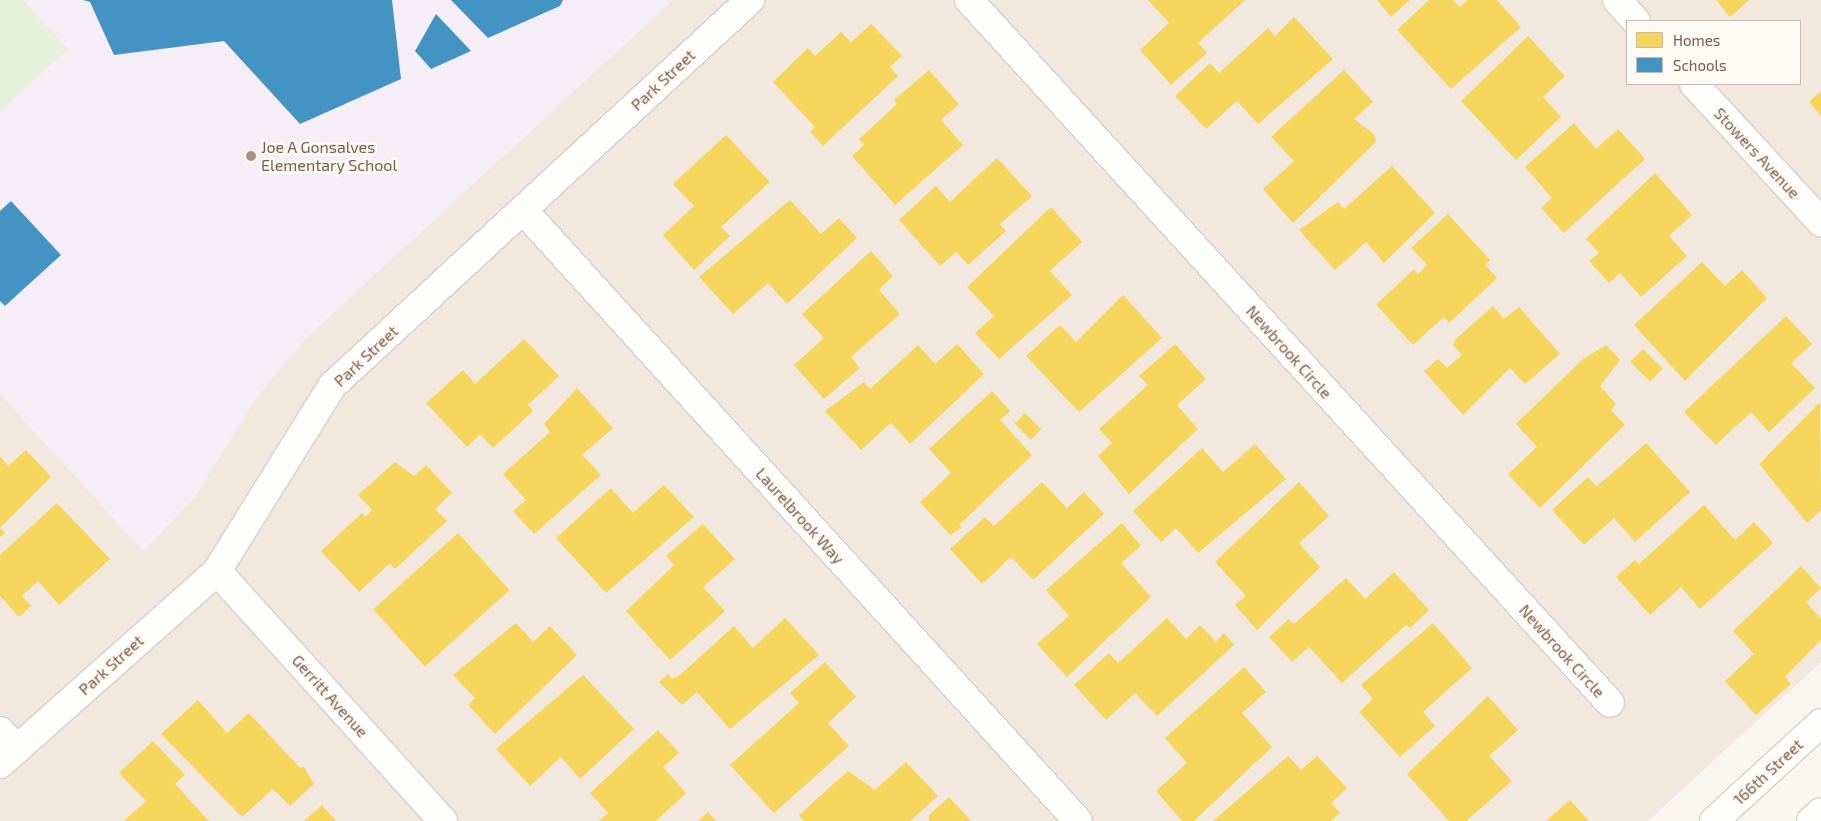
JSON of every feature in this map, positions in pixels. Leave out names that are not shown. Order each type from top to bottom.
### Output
[{"type":"street","name":"Park Street","points":[[5,748],[217,570],[333,385],[750,0]]},
{"type":"street","name":"Newbrook Circle","points":[[969,0],[1610,703]]},
{"type":"street","points":[[1617,0],[1635,20]]},
{"type":"street","name":"Stowers Avenue","points":[[1695,85],[1821,222]]},
{"type":"street","name":"Laurelbrook Way","points":[[523,210],[1078,821]]},
{"type":"street","name":"Gerritt Avenue","points":[[217,570],[443,821]]},
{"type":"street","name":"166th Street","points":[[1714,821],[1821,723]]},
{"type":"street","points":[[1811,821],[1821,812]]},
{"type":"shaded area","points":[[0,0],[1821,0],[1821,662],[1648,821],[0,821]]},
{"type":"shaded area","name":"Joe A Gonsalves Elementary School","points":[[0,0],[673,0],[305,339],[256,398],[195,497],[143,551],[0,394]]},
{"type":"green space","points":[[0,0],[23,0],[68,49],[0,111]]},
{"type":"building: Homes","points":[[1148,0],[1245,0],[1198,43],[1207,53],[1171,85],[1140,50],[1169,23]]},
{"type":"building: Homes","points":[[1377,0],[1410,0],[1391,17]]},
{"type":"building: Homes","points":[[1429,0],[1453,0],[1460,7],[1467,0],[1497,0],[1521,27],[1451,89],[1397,30]]},
{"type":"building: Homes","points":[[1716,0],[1749,0],[1730,17]]},
{"type":"building: Homes","points":[[1294,17],[1333,59],[1258,124],[1237,101],[1206,129],[1175,96],[1210,63],[1219,73],[1268,28],[1275,36]]},
{"type":"building: Homes","points":[[871,24],[902,56],[890,67],[898,76],[823,146],[810,132],[815,127],[773,82],[808,48],[815,56],[841,32],[851,42]]},
{"type":"building: Homes","points":[[1528,36],[1565,76],[1543,97],[1561,117],[1516,160],[1461,101]]},
{"type":"building: Homes","points":[[929,70],[959,104],[941,120],[963,145],[895,205],[852,156],[864,145],[859,139],[897,104],[894,100]]},
{"type":"building: Homes","points":[[1344,70],[1373,102],[1354,119],[1374,134],[1376,142],[1293,223],[1263,189],[1294,161],[1271,137]]},
{"type":"building: Homes","points":[[1821,91],[1821,116],[1809,102]]},
{"type":"building: Homes","points":[[1574,123],[1596,149],[1618,129],[1645,159],[1564,233],[1541,208],[1552,198],[1525,167]]},
{"type":"building: Homes","points":[[726,135],[770,182],[721,227],[730,236],[694,270],[663,235],[694,206],[673,184]]},
{"type":"building: Homes","points":[[997,158],[1032,196],[1000,224],[1006,231],[968,265],[956,252],[940,266],[899,220],[936,186],[950,202]]},
{"type":"building: Homes","points":[[1392,166],[1435,213],[1384,263],[1366,242],[1335,270],[1299,230],[1338,202],[1344,209]]},
{"type":"building: Homes","points":[[1655,173],[1692,215],[1669,236],[1687,256],[1641,297],[1620,273],[1609,283],[1589,261],[1599,253],[1586,239]]},
{"type":"building: Homes","points":[[790,200],[821,234],[839,218],[857,238],[787,304],[768,283],[733,314],[699,277]]},
{"type":"building: Homes","points":[[1051,207],[1082,242],[1050,271],[1072,295],[999,359],[975,333],[994,316],[967,287]]},
{"type":"building: Homes","points":[[1448,214],[1490,260],[1485,265],[1497,278],[1449,323],[1444,317],[1413,345],[1376,305],[1414,269],[1418,274],[1427,265],[1411,248]]},
{"type":"building: Homes","points":[[871,251],[893,276],[879,290],[900,314],[851,357],[860,368],[824,399],[794,365],[824,338],[802,314]]},
{"type":"building: Homes","points":[[1702,262],[1725,286],[1742,270],[1767,298],[1685,381],[1634,325]]},
{"type":"building: Homes","points":[[1123,295],[1162,338],[1079,412],[1026,356],[1060,325],[1076,342]]},
{"type":"building: Homes","points":[[1493,306],[1504,319],[1519,307],[1560,354],[1525,384],[1510,368],[1463,415],[1424,371],[1438,359],[1447,368],[1462,355],[1453,345],[1456,339]]},
{"type":"building: Homes","points":[[1786,316],[1812,344],[1791,363],[1815,388],[1769,432],[1751,412],[1716,445],[1684,412]]},
{"type":"building: Homes","points":[[524,339],[559,376],[528,405],[533,411],[493,448],[480,434],[467,447],[426,403],[463,370],[475,384]]},
{"type":"building: Homes","points":[[957,344],[984,374],[910,444],[891,423],[861,450],[825,411],[864,382],[870,389],[918,345],[935,364]]},
{"type":"building: Homes","points":[[1175,344],[1206,379],[1177,405],[1198,429],[1129,494],[1098,456],[1112,443],[1099,429],[1148,385],[1139,376]]},
{"type":"building: Homes","points":[[1606,345],[1620,360],[1600,386],[1616,404],[1611,410],[1625,425],[1540,508],[1508,474],[1537,447],[1516,424],[1583,359]]},
{"type":"building: Homes","points":[[1643,349],[1663,369],[1650,382],[1630,362]]},
{"type":"building: Homes","points":[[577,388],[613,428],[582,455],[601,475],[534,534],[513,511],[526,500],[503,474],[550,432],[544,424]]},
{"type":"building: Homes","points":[[992,391],[1010,411],[1000,420],[1032,455],[959,525],[962,528],[950,535],[920,502],[951,473],[929,449]]},
{"type":"building: Homes","points":[[1820,402],[1821,510],[1807,523],[1759,464]]},
{"type":"building: Homes","points":[[1025,413],[1041,429],[1031,440],[1014,424]]},
{"type":"building: Homes","points":[[1646,443],[1690,492],[1635,542],[1614,518],[1584,545],[1552,510],[1588,477],[1596,486]]},
{"type":"building: Homes","points":[[1255,444],[1286,479],[1198,553],[1176,528],[1161,542],[1133,511],[1202,448],[1223,472]]},
{"type":"building: Homes","points":[[26,450],[51,477],[0,528],[0,456],[8,466]]},
{"type":"building: Homes","points":[[395,462],[414,476],[426,465],[452,493],[435,509],[447,521],[395,569],[390,563],[359,592],[321,551],[362,513],[365,517],[372,510],[358,495]]},
{"type":"building: Homes","points":[[1042,482],[1067,508],[1084,492],[1104,514],[1033,580],[1011,557],[982,584],[950,549],[985,517],[994,526]]},
{"type":"building: Homes","points":[[1299,482],[1329,516],[1299,543],[1320,567],[1257,630],[1235,605],[1246,596],[1215,562]]},
{"type":"building: Homes","points":[[664,485],[694,517],[606,593],[556,538],[611,488],[633,513]]},
{"type":"building: Homes","points":[[57,503],[110,559],[59,605],[38,581],[22,596],[31,606],[19,617],[0,596],[0,555]]},
{"type":"building: Homes","points":[[1704,505],[1735,540],[1754,522],[1773,543],[1700,609],[1681,587],[1650,615],[1616,577],[1635,560],[1639,564]]},
{"type":"building: Homes","points":[[1122,523],[1141,546],[1121,563],[1151,597],[1067,677],[1037,644],[1069,616],[1046,590]]},
{"type":"building: Homes","points":[[703,524],[735,559],[703,587],[725,611],[670,660],[626,611],[674,565],[666,556]]},
{"type":"building: Homes","points":[[0,528],[5,533],[0,537]]},
{"type":"building: Homes","points":[[458,533],[510,590],[425,667],[373,609]]},
{"type":"building: Homes","points":[[1801,566],[1821,588],[1806,602],[1821,619],[1821,640],[1785,677],[1791,684],[1756,715],[1725,681],[1754,654],[1733,631]]},
{"type":"building: Homes","points":[[1394,572],[1429,610],[1410,628],[1406,625],[1342,683],[1309,647],[1292,662],[1269,637],[1289,619],[1294,624],[1346,578],[1365,599]]},
{"type":"building: Homes","points":[[785,618],[819,655],[730,729],[697,692],[682,705],[659,682],[668,674],[672,679],[681,674],[734,626],[753,648]]},
{"type":"building: Homes","points":[[1167,618],[1186,639],[1200,625],[1216,642],[1224,633],[1234,645],[1157,716],[1135,693],[1106,720],[1074,685],[1109,653],[1118,663]]},
{"type":"building: Homes","points":[[516,623],[533,642],[550,626],[577,655],[495,734],[468,705],[475,698],[453,675]]},
{"type":"building: Homes","points":[[1433,623],[1472,668],[1423,712],[1435,726],[1400,757],[1359,712],[1373,699],[1361,685]]},
{"type":"building: Homes","points":[[825,662],[856,697],[828,723],[849,746],[774,813],[730,765],[799,703],[790,693]]},
{"type":"building: Homes","points":[[1244,667],[1266,692],[1242,713],[1272,747],[1194,821],[1182,821],[1156,791],[1187,763],[1165,738]]},
{"type":"building: Homes","points":[[583,675],[634,729],[580,779],[561,757],[530,786],[496,749]]},
{"type":"building: Homes","points":[[1488,696],[1518,730],[1489,756],[1512,781],[1466,821],[1449,821],[1407,774]]},
{"type":"building: Homes","points":[[198,700],[227,733],[249,713],[300,768],[304,767],[314,784],[290,806],[273,789],[242,817],[161,734]]},
{"type":"building: Homes","points":[[658,730],[679,753],[663,767],[686,793],[656,821],[599,821],[608,813],[590,793]]},
{"type":"building: Homes","points":[[153,741],[185,775],[175,784],[209,821],[124,821],[146,801],[119,773]]},
{"type":"building: Homes","points":[[1288,756],[1301,770],[1317,756],[1347,788],[1331,803],[1340,813],[1331,821],[1213,821]]},
{"type":"building: Homes","points":[[906,762],[938,796],[910,821],[804,821],[799,815],[848,771],[875,790]]},
{"type":"building: Homes","points":[[949,797],[971,821],[929,821],[929,815]]},
{"type":"building: Homes","points":[[1570,800],[1589,821],[1546,821]]},
{"type":"building: Homes","points":[[322,805],[336,821],[304,821]]},
{"type":"building: Homes","points":[[708,812],[716,821],[698,821]]},
{"type":"building: Schools","points":[[83,0],[392,0],[401,79],[300,124],[224,41],[114,55],[90,2]]},
{"type":"building: Schools","points":[[451,0],[563,0],[560,6],[488,38]]},
{"type":"building: Schools","points":[[436,14],[471,51],[431,69],[415,51]]},
{"type":"building: Schools","points":[[11,201],[61,255],[5,306],[0,301],[0,211]]},
{"type":"place","name":"Joe A Gonsalves Elementary School","points":[[251,156]]}]
